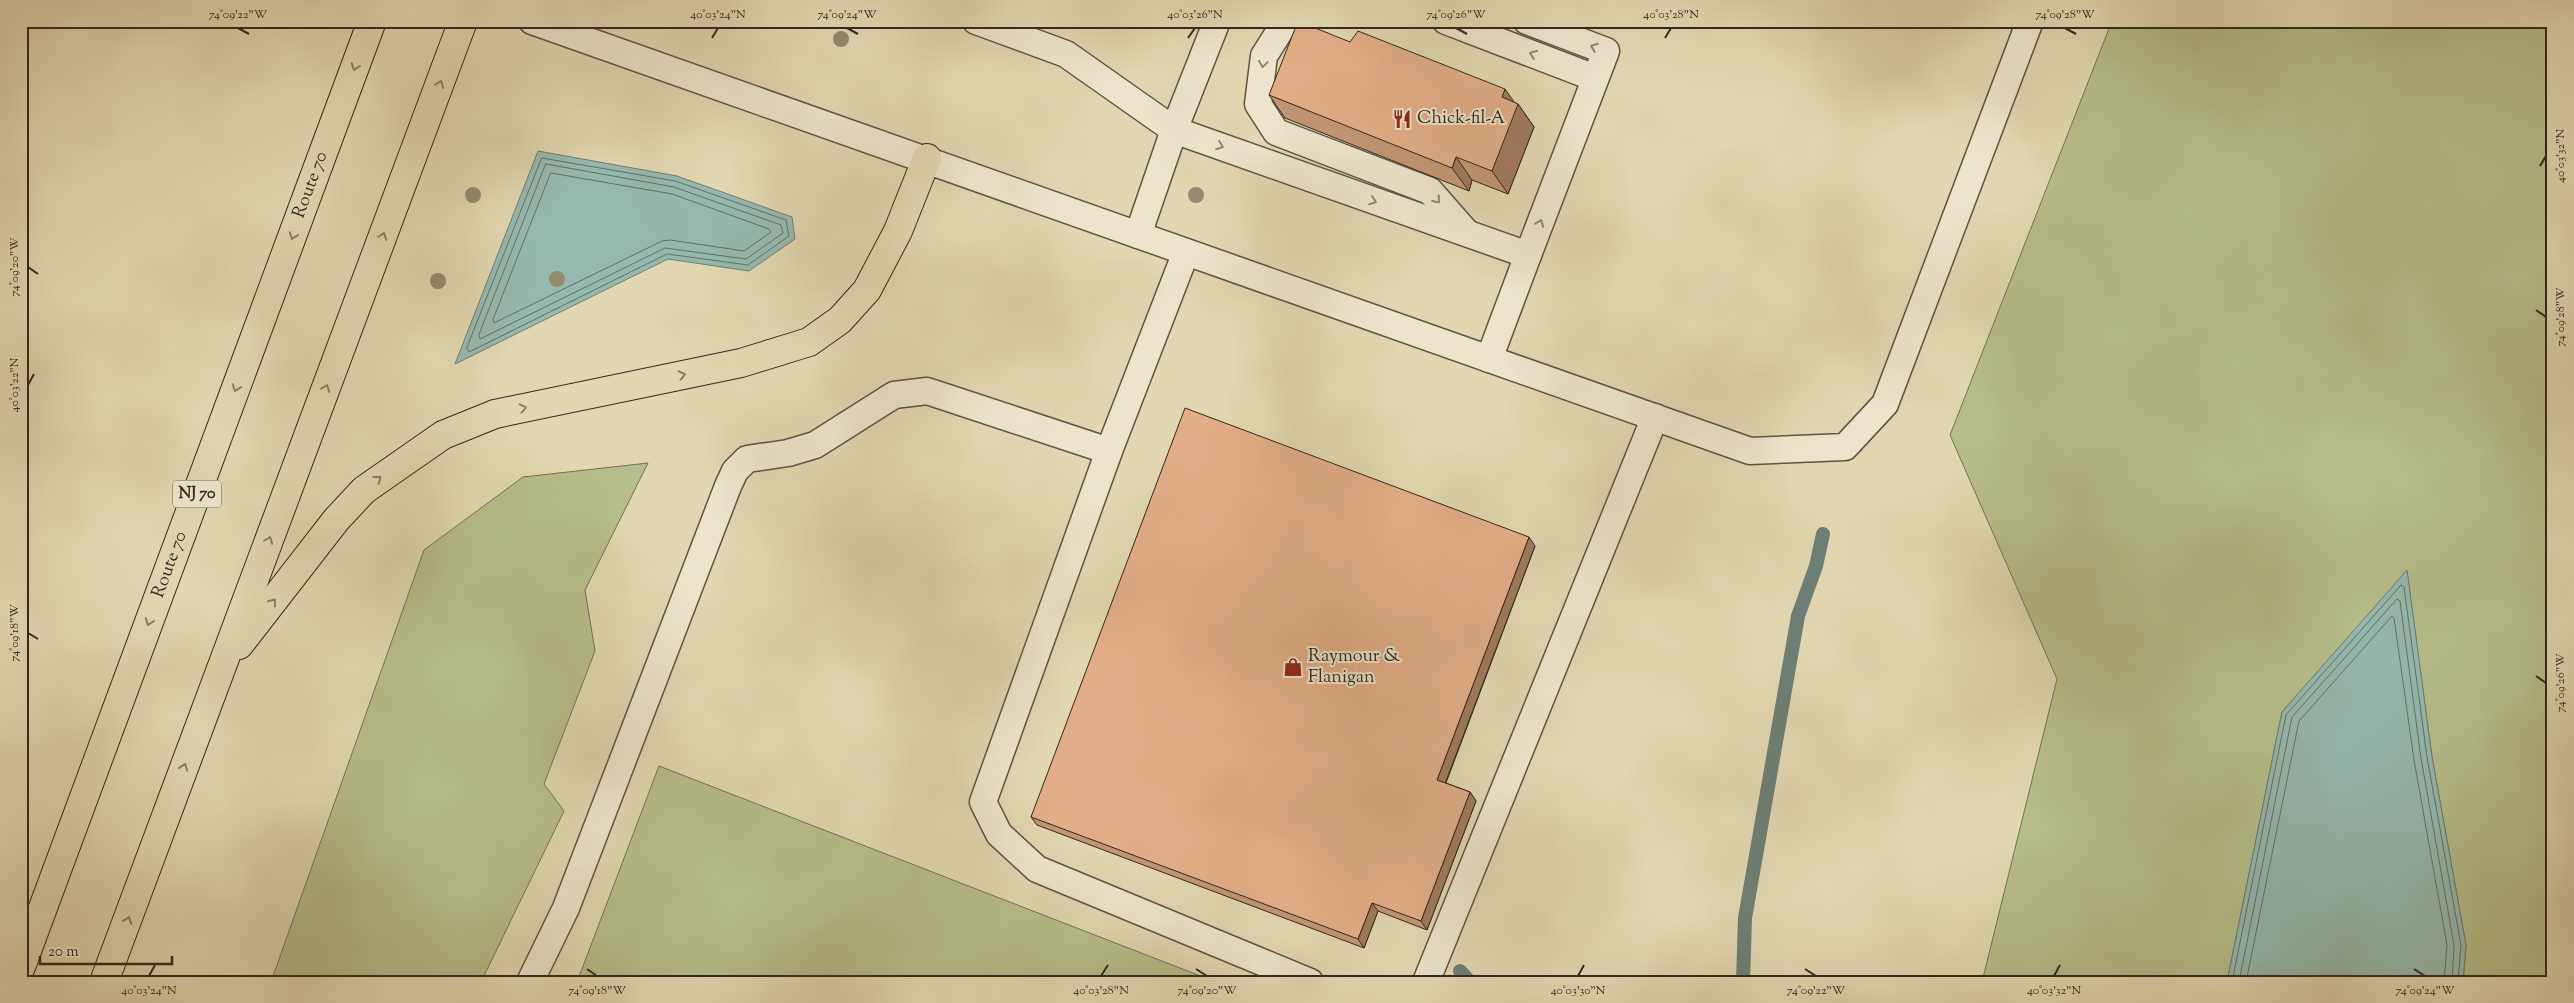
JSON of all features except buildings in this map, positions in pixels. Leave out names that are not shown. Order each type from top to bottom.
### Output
[{"type":"highway","name":"Route 70","points":[[21,967],[372,21]]},
{"type":"highway","points":[[104,982],[463,21]]},
{"type":"highway","points":[[222,668],[336,520],[364,490],[443,435],[495,414],[741,363],[809,342],[840,320],[867,290],[898,231],[928,158]]},
{"type":"lane","points":[[532,21],[928,158],[1138,235],[1750,451],[1845,447],[1885,404],[2030,21]]},
{"type":"lane","points":[[976,21],[1066,54],[1174,130],[1528,255]]},
{"type":"lane","points":[[1138,235],[1174,130],[1217,21]]},
{"type":"lane","points":[[1286,21],[1264,56],[1258,104],[1276,132],[1430,191],[1467,234]]},
{"type":"lane","points":[[1446,21],[1594,78]]},
{"type":"lane","points":[[1489,359],[1594,78],[1606,51],[1527,21]]},
{"type":"lane","points":[[1186,252],[1109,451],[983,802],[998,834],[1037,869],[1310,982]]},
{"type":"lane","points":[[530,982],[566,908],[728,486],[741,463],[747,459],[788,453],[815,445],[894,395],[927,391],[1109,451]]},
{"type":"lane","points":[[1426,982],[1655,417]]},
{"type":"green space","points":[[2112,21],[2553,21],[2553,982],[2463,982],[2466,945],[2432,757],[2407,571],[2282,712],[2227,982],[1982,982],[2057,679],[1950,435]]},
{"type":"green space","points":[[648,463],[585,590],[595,651],[544,784],[564,811],[481,982],[271,982],[424,550],[523,477]]},
{"type":"green space","points":[[659,766],[1216,982],[577,982]]},
{"type":"water","points":[[538,151],[677,176],[792,217],[795,239],[749,271],[668,259],[455,364]]},
{"type":"water","points":[[2407,570],[2432,757],[2466,945],[2463,982],[2227,982],[2282,712]]},
{"type":"waterway","points":[[1743,982],[1745,918],[1798,616],[1816,566],[1823,534]]},
{"type":"waterway","points":[[1460,971],[1470,982]]},
{"type":"place","name":"Chick-fil-A","points":[[1402,119]]},
{"type":"place","name":"Raymour & Flanigan","points":[[1293,667]]}]
